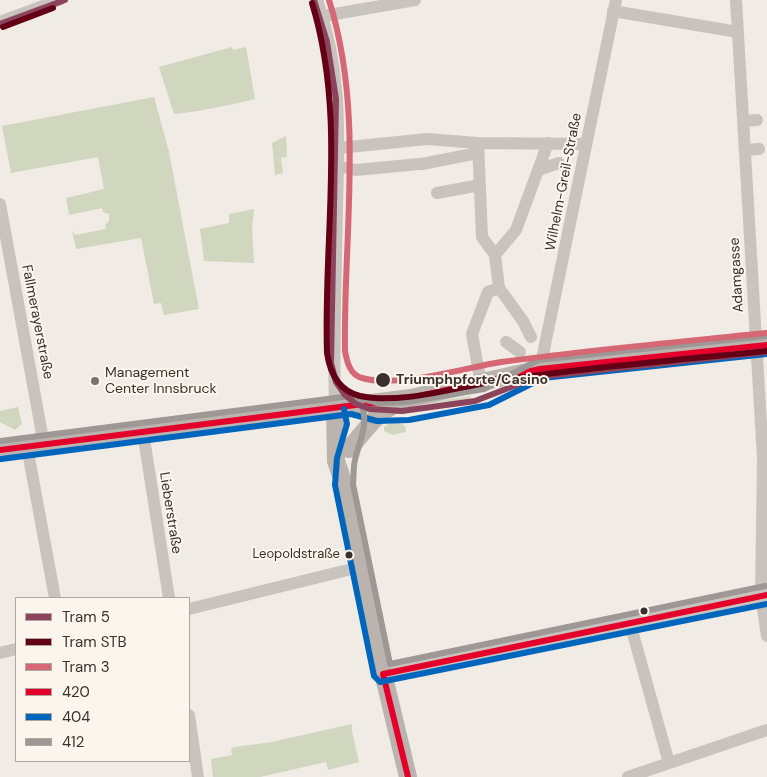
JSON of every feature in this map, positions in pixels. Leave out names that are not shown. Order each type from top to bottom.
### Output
[{"type":"street","points":[[0,22],[58,0]]},
{"type":"street","points":[[317,0],[330,41],[338,90],[339,148],[334,355],[343,406],[336,462],[344,484],[383,674],[408,777]]},
{"type":"street","points":[[323,16],[415,0]]},
{"type":"street","name":"Adamgasse","points":[[736,0],[745,150],[762,345],[764,595],[767,636]]},
{"type":"street","points":[[615,6],[738,32]]},
{"type":"street","name":"Wilhelm-Greil-Straße","points":[[540,369],[615,6]]},
{"type":"street","points":[[743,120],[757,120]]},
{"type":"street","points":[[338,166],[356,170],[424,163],[478,148],[503,138],[548,143],[586,144]]},
{"type":"street","points":[[339,148],[433,142],[478,148]]},
{"type":"street","points":[[495,255],[516,230],[548,143]]},
{"type":"street","points":[[478,148],[482,237],[495,255],[499,288],[523,322],[531,337]]},
{"type":"street","points":[[745,150],[759,149]]},
{"type":"street","points":[[538,170],[559,163]]},
{"type":"street","points":[[437,193],[480,185]]},
{"type":"street","points":[[527,199],[532,206],[532,211]]},
{"type":"street","name":"Fallmerayerstraße","points":[[0,204],[3,236],[36,446],[55,597]]},
{"type":"street","points":[[481,383],[472,334],[488,292],[499,288]]},
{"type":"street","points":[[506,342],[520,352]]},
{"type":"street","points":[[0,450],[411,398],[540,369],[762,345]]},
{"type":"street","points":[[349,449],[379,415],[391,406],[411,398]]},
{"type":"street","points":[[343,406],[354,410],[356,427],[349,449],[344,484]]},
{"type":"street","name":"Lieberstraße","points":[[143,432],[169,597]]},
{"type":"street","points":[[190,609],[360,567]]},
{"type":"street","points":[[383,674],[764,595]]},
{"type":"street","points":[[630,623],[669,763]]},
{"type":"street","points":[[0,653],[15,649]]},
{"type":"street","points":[[190,722],[198,777]]},
{"type":"street","points":[[628,777],[647,774],[669,763],[767,730]]},
{"type":"green space","points":[[232,47],[233,50],[246,47],[255,99],[174,114],[159,67]]},
{"type":"green space","points":[[154,97],[169,152],[199,309],[164,315],[161,303],[154,304],[141,238],[76,249],[72,230],[75,235],[106,229],[105,225],[109,221],[109,214],[103,212],[102,208],[69,215],[66,198],[104,189],[98,157],[11,173],[2,126]]},
{"type":"green space","points":[[286,136],[287,157],[281,158],[283,173],[275,175],[272,143]]},
{"type":"green space","points":[[254,209],[252,228],[254,263],[204,261],[200,229],[229,223],[229,214]]},
{"type":"green space","points":[[472,396],[468,399],[410,406],[412,405]]},
{"type":"green space","points":[[18,407],[22,424],[15,430],[0,422],[0,411]]},
{"type":"green space","points":[[398,422],[405,426],[406,432],[393,435],[384,431],[384,427],[390,423]]},
{"type":"green space","points":[[352,724],[359,762],[328,770],[326,762],[260,777],[213,777],[211,759],[232,755],[231,749],[234,747],[272,742]]},
{"type":"tram line","name":"5","points":[[0,24],[65,0]]},
{"type":"tram line","name":"5","points":[[314,0],[327,42],[336,99],[331,363],[336,382],[345,395],[356,404],[370,409],[402,411],[475,401],[537,377],[767,352]]},
{"type":"tram line","name":"3","points":[[329,0],[340,43],[346,86],[350,174],[345,351],[348,364],[355,374],[362,378],[394,381],[431,376],[501,362],[766,333]]},
{"type":"tram line","name":"STB","points":[[312,3],[323,46],[329,89],[331,133],[327,353],[333,374],[346,390],[360,396],[394,398],[431,394],[536,375],[767,351]]},
{"type":"tram line","name":"STB","points":[[3,27],[53,8]]},
{"type":"transit line","name":"412","points":[[0,441],[351,396],[379,403],[406,402],[484,389],[538,360],[766,336]]},
{"type":"transit line","name":"420","points":[[0,450],[411,398],[540,369],[767,345]]},
{"type":"transit line","name":"404","points":[[1,459],[351,414],[377,421],[409,420],[489,405],[543,378],[767,354]]},
{"type":"transit line","name":"412","points":[[360,401],[363,409],[364,423],[354,463],[353,484],[390,664],[765,586]]},
{"type":"transit line","name":"404","points":[[344,409],[347,424],[337,458],[335,485],[374,676],[380,682],[767,604]]},
{"type":"transit line","name":"420","points":[[383,674],[767,595]]},
{"type":"transit line","name":"420","points":[[383,674],[408,777]]},
{"type":"place","name":"Triumphpforte/Casino","points":[[383,380]]},
{"type":"place","name":"Management Center Innsbruck","points":[[95,381]]},
{"type":"place","name":"Leopoldstraße","points":[[349,555]]}]
